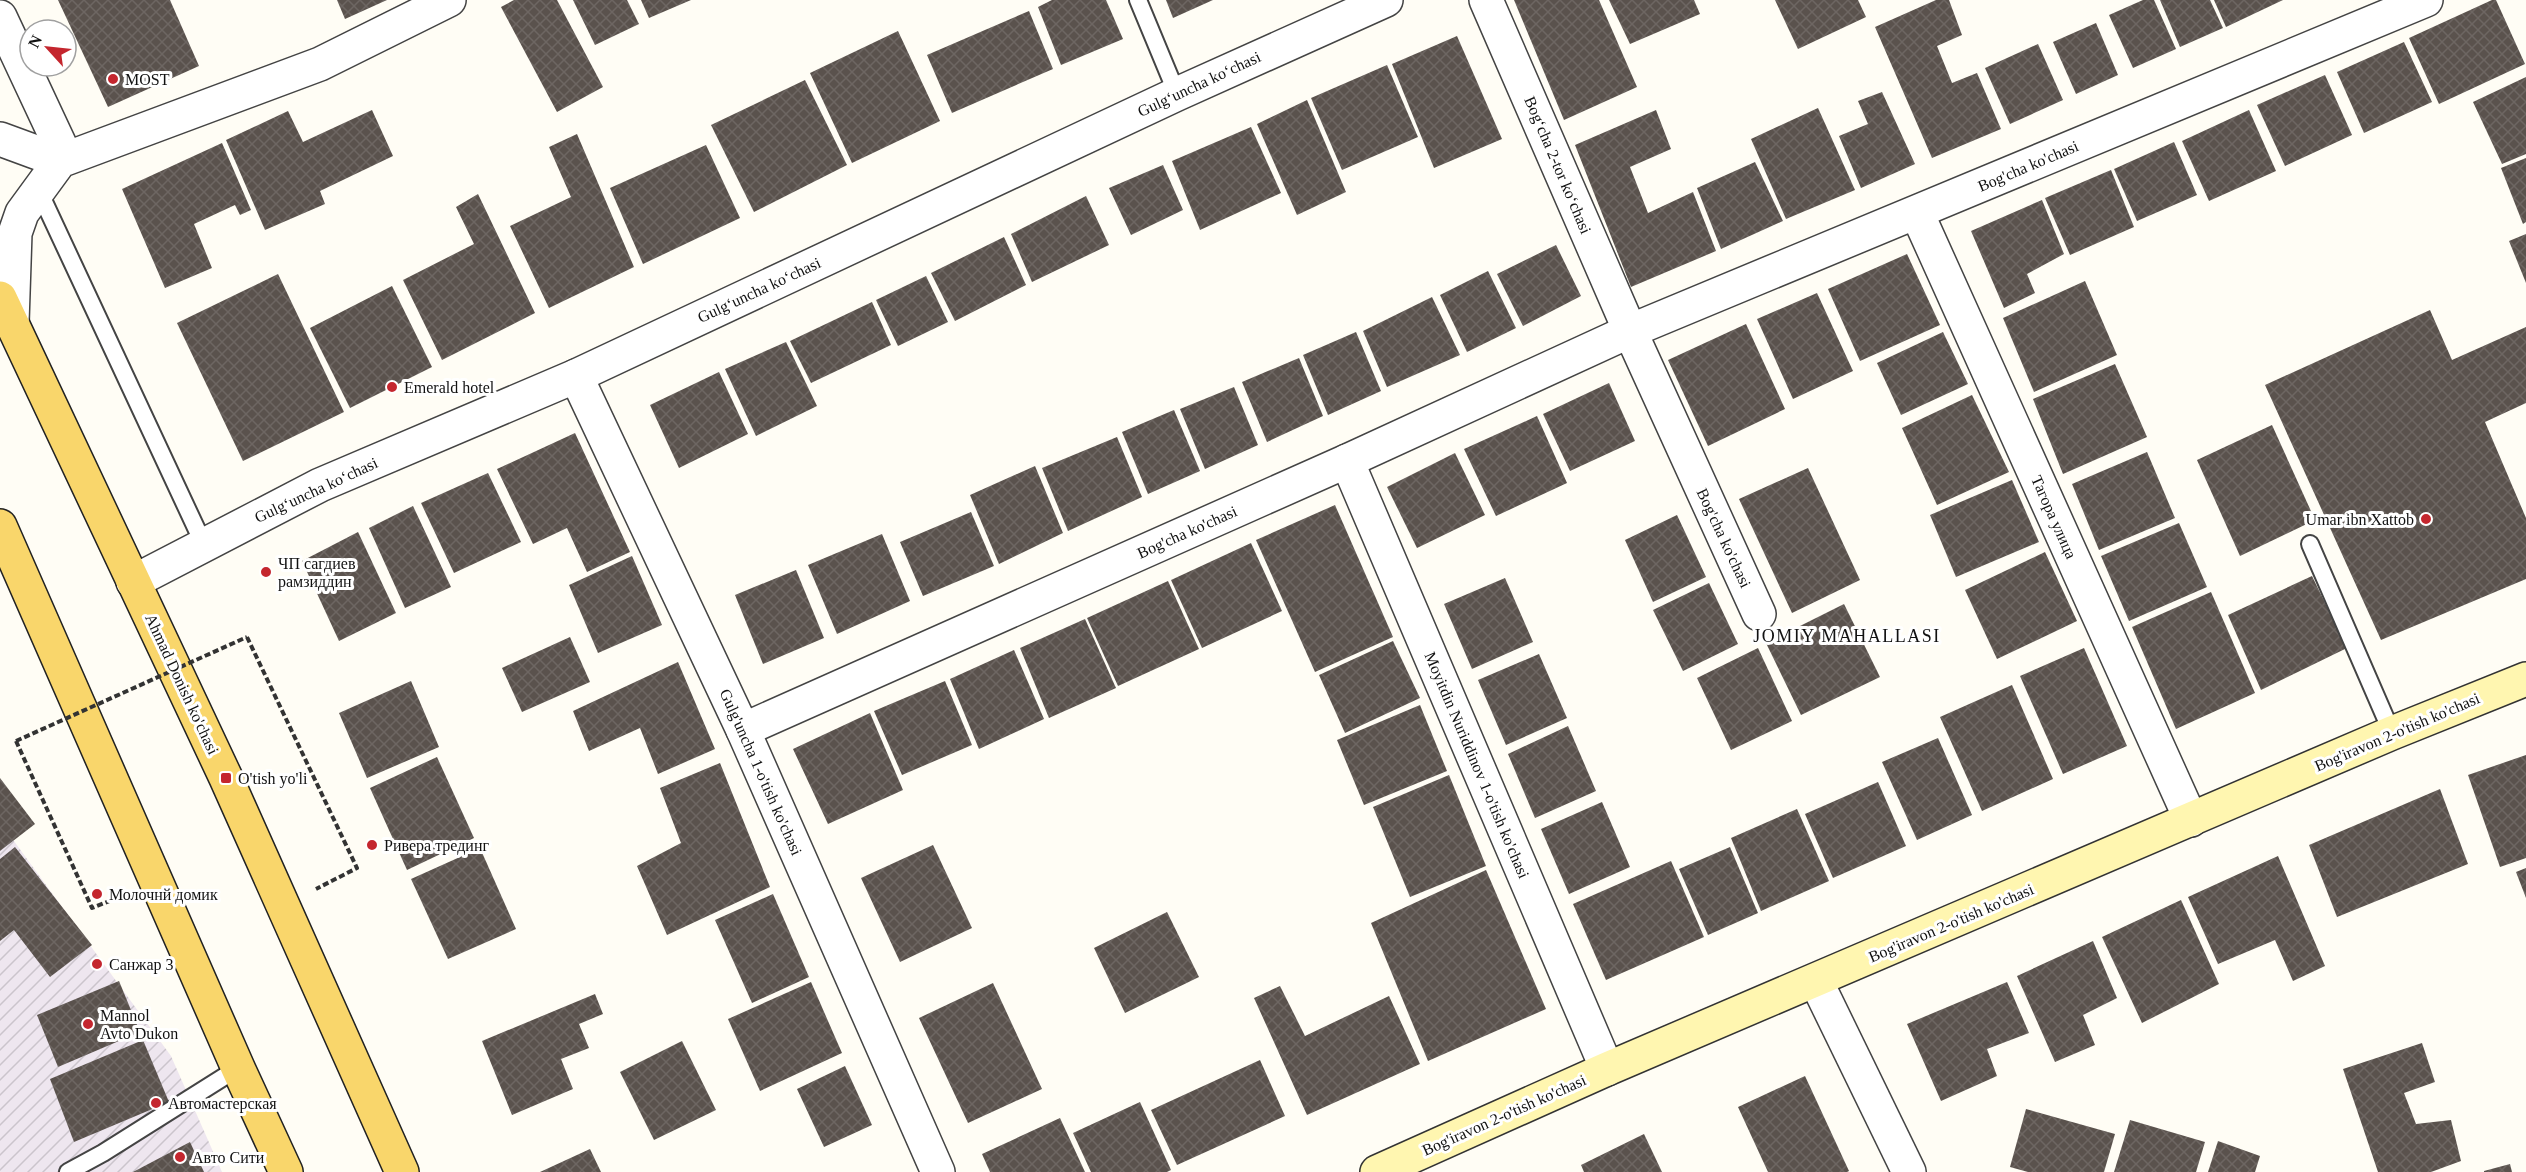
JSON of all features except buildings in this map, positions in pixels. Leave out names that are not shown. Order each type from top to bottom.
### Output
[{"type":"main road","name":"Ahmad Donish ko'chasi","points":[[6,310],[284,906],[402,1172]]},
{"type":"main road","points":[[0,526],[286,1172]]},
{"type":"main road","points":[[238,1068],[274,1172]]},
{"type":"street","points":[[6,310],[15,233],[22,213],[63,159],[320,64],[449,0]]},
{"type":"street","name":"Gulgʻuncha koʻchasi","points":[[133,582],[320,484],[576,376],[1177,94],[1386,0]]},
{"type":"street","name":"Bogʻcha 2-tor koʻchasi","points":[[1486,0],[1630,331]]},
{"type":"street","name":"Bog'cha ko'chasi","points":[[743,730],[1347,461],[1630,331],[2426,0]]},
{"type":"street","points":[[0,17],[63,159]]},
{"type":"street","points":[[0,139],[63,159]]},
{"type":"street","name":"Тагора улица","points":[[1917,213],[2191,820]]},
{"type":"street","name":"Bog'cha ko'chasi","points":[[1630,331],[1759,614]]},
{"type":"street","name":"Gulg'uncha 1-o'tish ko'chasi","points":[[576,376],[743,730],[938,1172]]},
{"type":"street","name":"Moyitdin Nuriddinov 1-o'tish ko'chasi","points":[[1347,461],[1607,1069]]},
{"type":"street","name":"Bog'iravon 2-o'tish ko'chasi","points":[[1377,1172],[1607,1069],[2392,733],[2526,679]]},
{"type":"street","points":[[1816,981],[1909,1172]]},
{"type":"lane","points":[[1138,0],[1177,94]]},
{"type":"lane","points":[[38,189],[204,545]]},
{"type":"lane","points":[[2310,544],[2392,733]]},
{"type":"lane","points":[[68,1172],[103,1153],[238,1068]]},
{"type":"path","points":[[92,908],[16,741],[247,637],[357,868],[284,906]]},
{"type":"shaded area","points":[[0,822],[171,1056],[222,1172],[0,1172]]},
{"type":"place","name":"MOST","points":[[113,79]]},
{"type":"place","name":"Emerald hotel","points":[[392,387]]},
{"type":"place","name":"Umar ibn Xattob","points":[[2426,519]]},
{"type":"place","name":"ЧП сагдиев рамзиддин","points":[[266,572]]},
{"type":"place","name":"O'tish yo'li","points":[[226,778]]},
{"type":"place","name":"Ривера трединг","points":[[372,845]]},
{"type":"place","name":"Молочнй домик","points":[[97,894]]},
{"type":"place","name":"Санжар 3","points":[[97,964]]},
{"type":"place","name":"Mannol Avto Dukon","points":[[88,1024]]},
{"type":"place","name":"Автомастерская","points":[[156,1103]]},
{"type":"place","name":"Авто Сити","points":[[180,1157]]},
{"type":"district","name":"JOMIY MAHALLASI","points":[[1847,636]]}]
